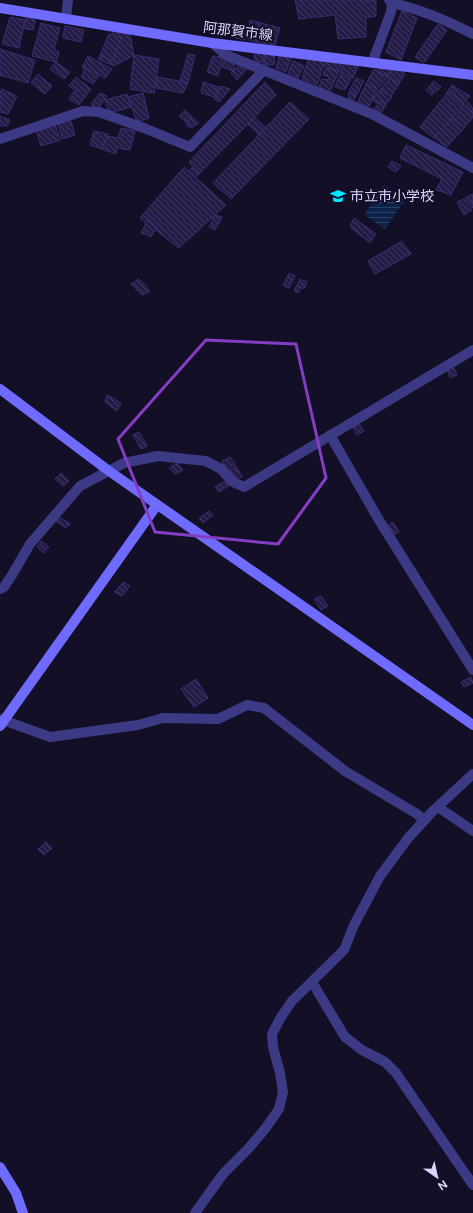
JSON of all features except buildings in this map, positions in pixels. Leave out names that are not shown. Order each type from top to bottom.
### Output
[{"type":"street","points":[[66,18],[68,0]]},
{"type":"street","points":[[372,63],[391,12],[390,2],[455,25],[473,34]]},
{"type":"street","name":"阿那賀市線","points":[[0,8],[212,43],[473,75]]},
{"type":"street","points":[[212,43],[226,55],[372,114],[472,166]]},
{"type":"street","points":[[0,139],[83,111],[99,112],[144,128],[190,147],[264,70]]},
{"type":"street","points":[[0,589],[4,587],[12,575],[30,544],[80,486],[109,471],[130,461],[158,456],[206,461],[221,469],[233,482],[244,487],[473,350]]},
{"type":"street","points":[[0,389],[109,471],[473,725]]},
{"type":"street","points":[[330,435],[379,520],[473,670]]},
{"type":"street","points":[[157,505],[1,721],[50,738],[138,725],[163,718],[218,719],[247,706],[264,708],[345,771],[417,814],[424,820]]},
{"type":"street","points":[[195,1213],[224,1174],[261,1134],[279,1109],[283,1092],[280,1073],[273,1048],[272,1034],[281,1017],[292,1001],[344,950],[354,925],[380,876],[409,836],[438,806],[473,774]]},
{"type":"street","points":[[438,806],[473,831]]},
{"type":"street","points":[[312,982],[345,1037],[362,1050],[385,1062],[396,1073],[473,1185]]},
{"type":"street","points":[[0,1167],[16,1194],[23,1213]]},
{"type":"highlighted area","points":[[206,340],[296,344],[326,478],[278,544],[155,532],[118,439]]},
{"type":"water","points":[[384,185],[405,200],[385,229],[364,215]]},
{"type":"place","name":"市立市小学校","points":[[338,196]]}]
